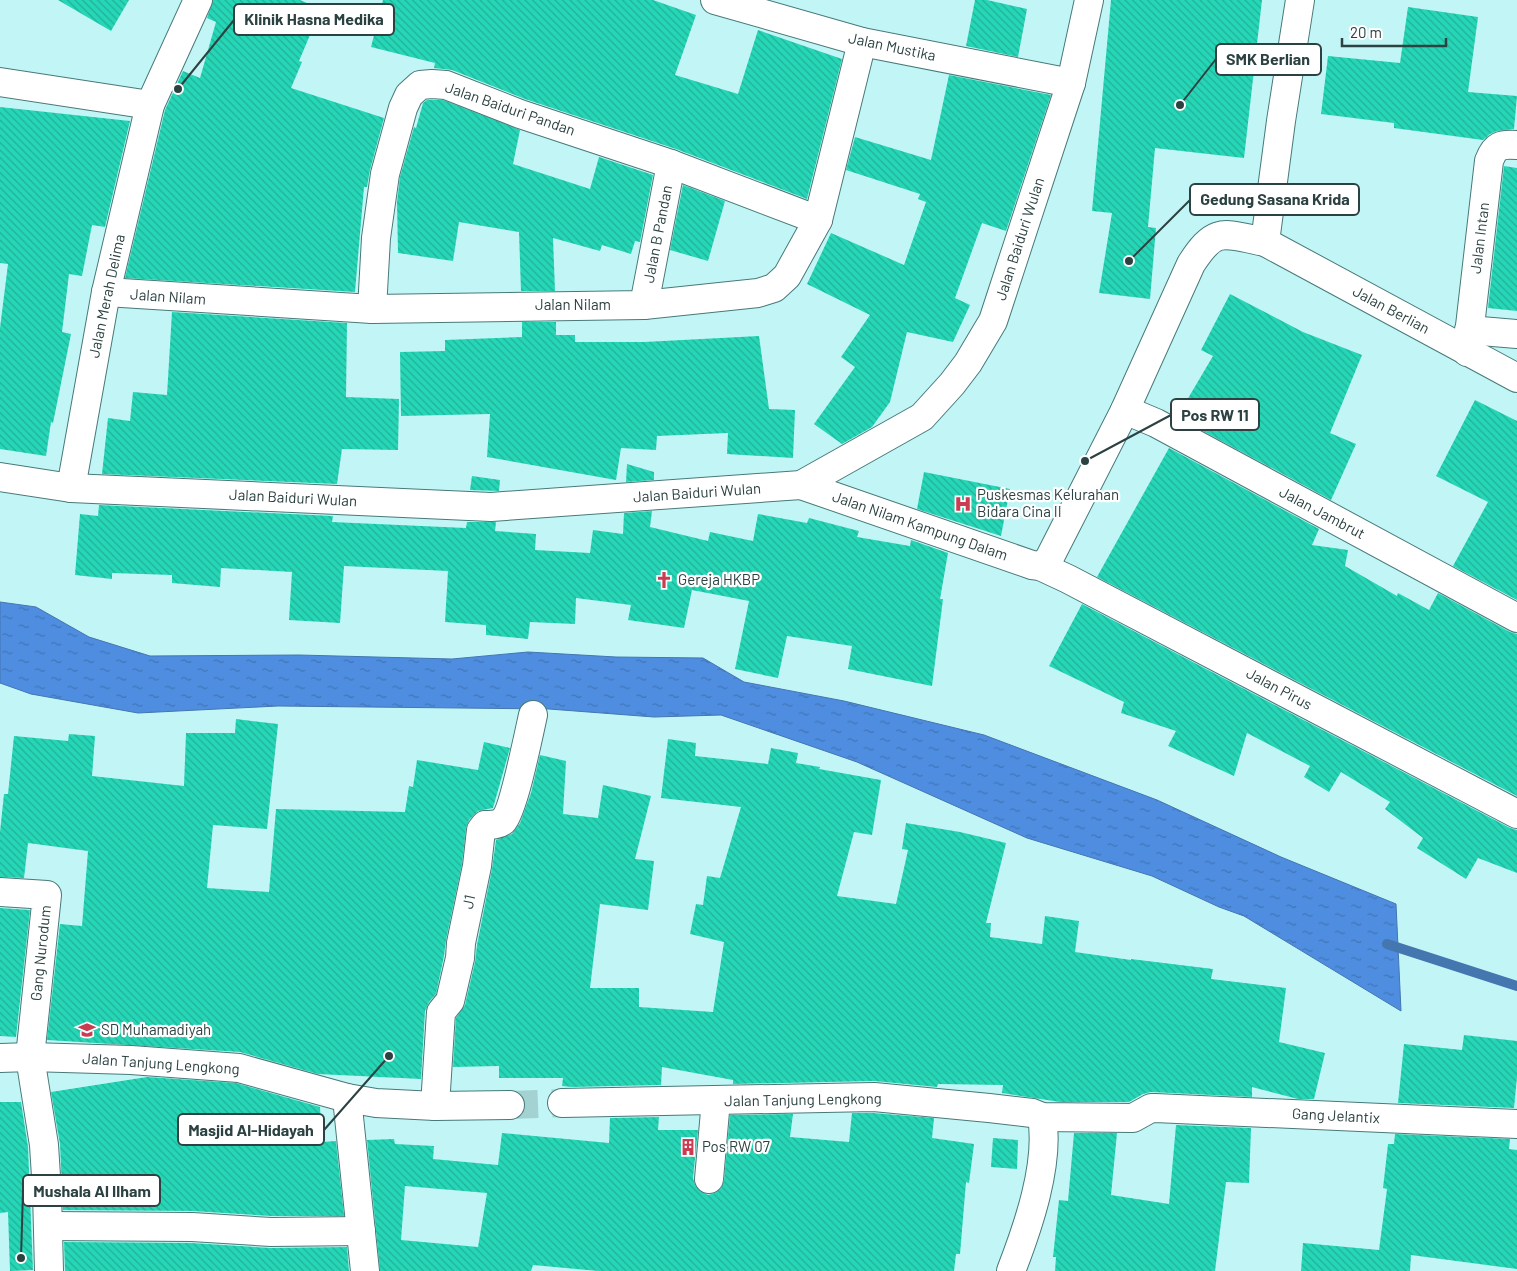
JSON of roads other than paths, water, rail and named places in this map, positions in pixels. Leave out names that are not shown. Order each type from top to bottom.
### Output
[{"type":"street","name":"Jalan Merah Delima","points":[[71,488],[106,292],[150,105],[198,0]]},
{"type":"street","name":"Jalan Mustika","points":[[715,0],[862,42],[1070,83]]},
{"type":"street","name":"Jalan Baiduri Wulan","points":[[0,477],[71,488],[490,507],[801,485],[922,417],[968,363],[993,321],[1070,83],[1089,0]]},
{"type":"street","points":[[1265,242],[1281,120],[1300,0]]},
{"type":"street","name":"Jalan Nilam","points":[[106,292],[372,309],[644,305],[758,292],[774,288],[787,276],[818,220],[862,42]]},
{"type":"street","points":[[0,82],[150,105]]},
{"type":"street","name":"Jalan Baiduri Pandan","points":[[372,309],[376,238],[384,174],[403,108],[409,95],[420,85],[446,85],[520,114],[671,164],[818,220]]},
{"type":"street","name":"Jalan Intan","points":[[1468,341],[1489,161],[1492,152],[1500,145],[1517,145]]},
{"type":"street","name":"Jalan B Pandan","points":[[644,305],[671,164]]},
{"type":"street","name":"Jalan Berlian","points":[[1040,566],[1050,557],[1125,410],[1191,264],[1200,250],[1211,239],[1225,234],[1265,242],[1468,341],[1517,378]]},
{"type":"street","points":[[1468,341],[1517,334]]},
{"type":"street","name":"Jalan Jambrut","points":[[1125,410],[1156,423],[1517,618]]},
{"type":"street","name":"Jalan Nilam Kampung Dalam","points":[[801,485],[1032,565],[1040,566]]},
{"type":"street","name":"Jalan Pirus","points":[[1040,566],[1517,814]]},
{"type":"street","name":"J1","points":[[435,1106],[441,1012],[450,1001],[460,958],[461,943],[477,866],[481,830],[484,826],[498,824],[506,817],[517,783],[533,715]]},
{"type":"street","name":"Gang Nurodum","points":[[0,892],[47,895],[30,1057]]},
{"type":"street","points":[[30,1057],[44,1145],[49,1271]]},
{"type":"street","name":"Jalan Tanjung Lengkong","points":[[0,1058],[131,1060],[239,1068],[347,1098],[376,1103],[435,1106],[510,1105]]},
{"type":"street","name":"Jalan Tanjung Lengkong","points":[[562,1104],[874,1097],[1032,1113],[1042,1117],[1133,1118],[1154,1108]]},
{"type":"street","points":[[347,1098],[366,1271]]},
{"type":"street","points":[[710,1179],[716,1100]]},
{"type":"street","name":"Gang Jelantix","points":[[1154,1108],[1517,1124]]},
{"type":"street","points":[[1011,1271],[1026,1235],[1040,1174],[1044,1130],[1042,1117]]},
{"type":"street","points":[[48,1226],[192,1227],[271,1232],[361,1231]]},
{"type":"water","points":[[0,602],[36,607],[89,637],[150,656],[299,655],[452,659],[528,652],[616,657],[703,658],[744,682],[844,701],[984,735],[1157,800],[1281,857],[1396,904],[1401,1011],[1244,916],[1219,907],[1152,876],[1027,838],[857,762],[721,715],[654,717],[549,709],[278,706],[138,713],[31,694],[0,683]]},
{"type":"waterway","points":[[1387,944],[1517,986]]},
{"type":"tunnel","points":[[510,1105],[562,1103]]},
{"type":"place","name":"Klinik Hasna Medika","points":[[178,89]]},
{"type":"place","name":"SMK Berlian","points":[[1180,105]]},
{"type":"place","name":"Gedung Sasana Krida","points":[[1129,261]]},
{"type":"place","name":"Pos RW 11","points":[[1085,461]]},
{"type":"place","name":"Puskesmas Kelurahan Bidara Cina II","points":[[963,504]]},
{"type":"place","name":"Gereja HKBP","points":[[664,580]]},
{"type":"place","name":"SD Muhamadiyah","points":[[87,1030]]},
{"type":"place","name":"Masjid Al-Hidayah","points":[[389,1056]]},
{"type":"place","name":"Pos RW 07","points":[[688,1147]]},
{"type":"place","name":"Mushala Al Ilham","points":[[21,1258]]}]
